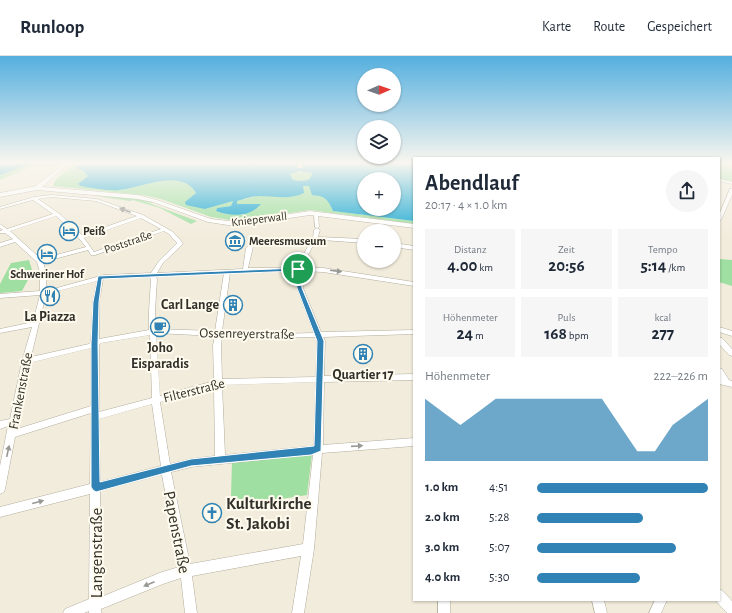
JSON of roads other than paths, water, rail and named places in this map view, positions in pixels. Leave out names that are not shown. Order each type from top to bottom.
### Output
[{"type":"street","points":[[0,195],[36,188],[37,191],[34,198]]},
{"type":"street","name":"Knieperwall","points":[[36,188],[155,201],[210,221],[219,222],[243,222],[303,214],[316,214],[413,226]]},
{"type":"street","points":[[720,218],[732,190]]},
{"type":"street","points":[[0,208],[34,198],[55,196],[93,200],[141,216],[171,234],[180,243],[161,262],[152,276]]},
{"type":"street","points":[[0,225],[3,232],[40,261],[90,248],[81,237],[56,214],[34,198]]},
{"type":"street","points":[[3,232],[56,214]]},
{"type":"street","points":[[298,613],[308,549],[318,448],[321,341],[300,288],[298,269],[314,239],[317,228],[316,214]]},
{"type":"street","points":[[81,237],[141,216]]},
{"type":"street","name":"Poststraße","points":[[90,248],[93,254],[163,230]]},
{"type":"street","points":[[251,246],[328,238],[357,240]]},
{"type":"street","points":[[245,271],[249,248],[251,246],[250,239]]},
{"type":"street","points":[[0,245],[15,240]]},
{"type":"street","points":[[401,246],[413,248]]},
{"type":"street","name":"Frankenstraße","points":[[0,489],[26,361],[44,293],[43,272],[40,261]]},
{"type":"street","points":[[0,296],[44,293],[100,278],[298,269],[353,273],[412,284]]},
{"type":"street","points":[[220,459],[217,345],[220,317],[228,272]]},
{"type":"street","name":"Papenstraße","points":[[152,276],[154,279],[152,292],[156,400],[166,468],[186,571],[191,613]]},
{"type":"street","name":"Langenstraße","points":[[96,609],[95,344],[96,302],[100,278]]},
{"type":"street","points":[[0,331],[35,324]]},
{"type":"street","points":[[722,330],[732,334]]},
{"type":"street","name":"Ossenreyerstraße","points":[[26,361],[91,346],[99,341],[153,332],[274,336],[413,332]]},
{"type":"street","points":[[720,341],[732,352]]},
{"type":"street","points":[[720,373],[726,382]]},
{"type":"street","name":"Filterstraße","points":[[12,434],[95,412],[156,400],[222,382],[320,374],[413,377]]},
{"type":"street","points":[[0,425],[14,421]]},
{"type":"street","points":[[0,512],[191,462],[296,453],[311,451],[318,448],[413,442]]},
{"type":"street","points":[[69,613],[89,605],[96,609],[104,603],[162,578],[186,571],[308,549]]},
{"type":"street","points":[[720,597],[732,610]]},
{"type":"street","points":[[444,601],[444,613]]},
{"type":"street","points":[[598,601],[601,613]]},
{"type":"street","points":[[655,613],[661,601]]},
{"type":"water","points":[[93,188],[132,188],[105,190]]},
{"type":"water","points":[[192,188],[303,188],[304,193],[282,197],[257,196],[237,201],[237,204],[261,204],[252,211],[240,215],[216,211],[217,208],[231,206],[233,201],[205,209],[186,205],[185,202],[196,193]]},
{"type":"water","points":[[310,188],[357,188],[357,214],[333,211],[326,199],[320,196],[312,195]]},
{"type":"water","points":[[401,188],[413,188],[413,221],[374,216],[401,216]]},
{"type":"place","name":"Peiß","points":[[69,231]]},
{"type":"place","name":"Meeresmuseum","points":[[235,241]]},
{"type":"place","name":"Schweriner Hof","points":[[47,254]]},
{"type":"place","name":"La Piazza","points":[[50,296]]},
{"type":"place","name":"Carl Lange","points":[[233,305]]},
{"type":"place","name":"Joho Eisparadis","points":[[160,327]]},
{"type":"place","name":"Quartier 17","points":[[363,354]]},
{"type":"place","name":"Kulturkirche St. Jakobi","points":[[212,513]]}]
